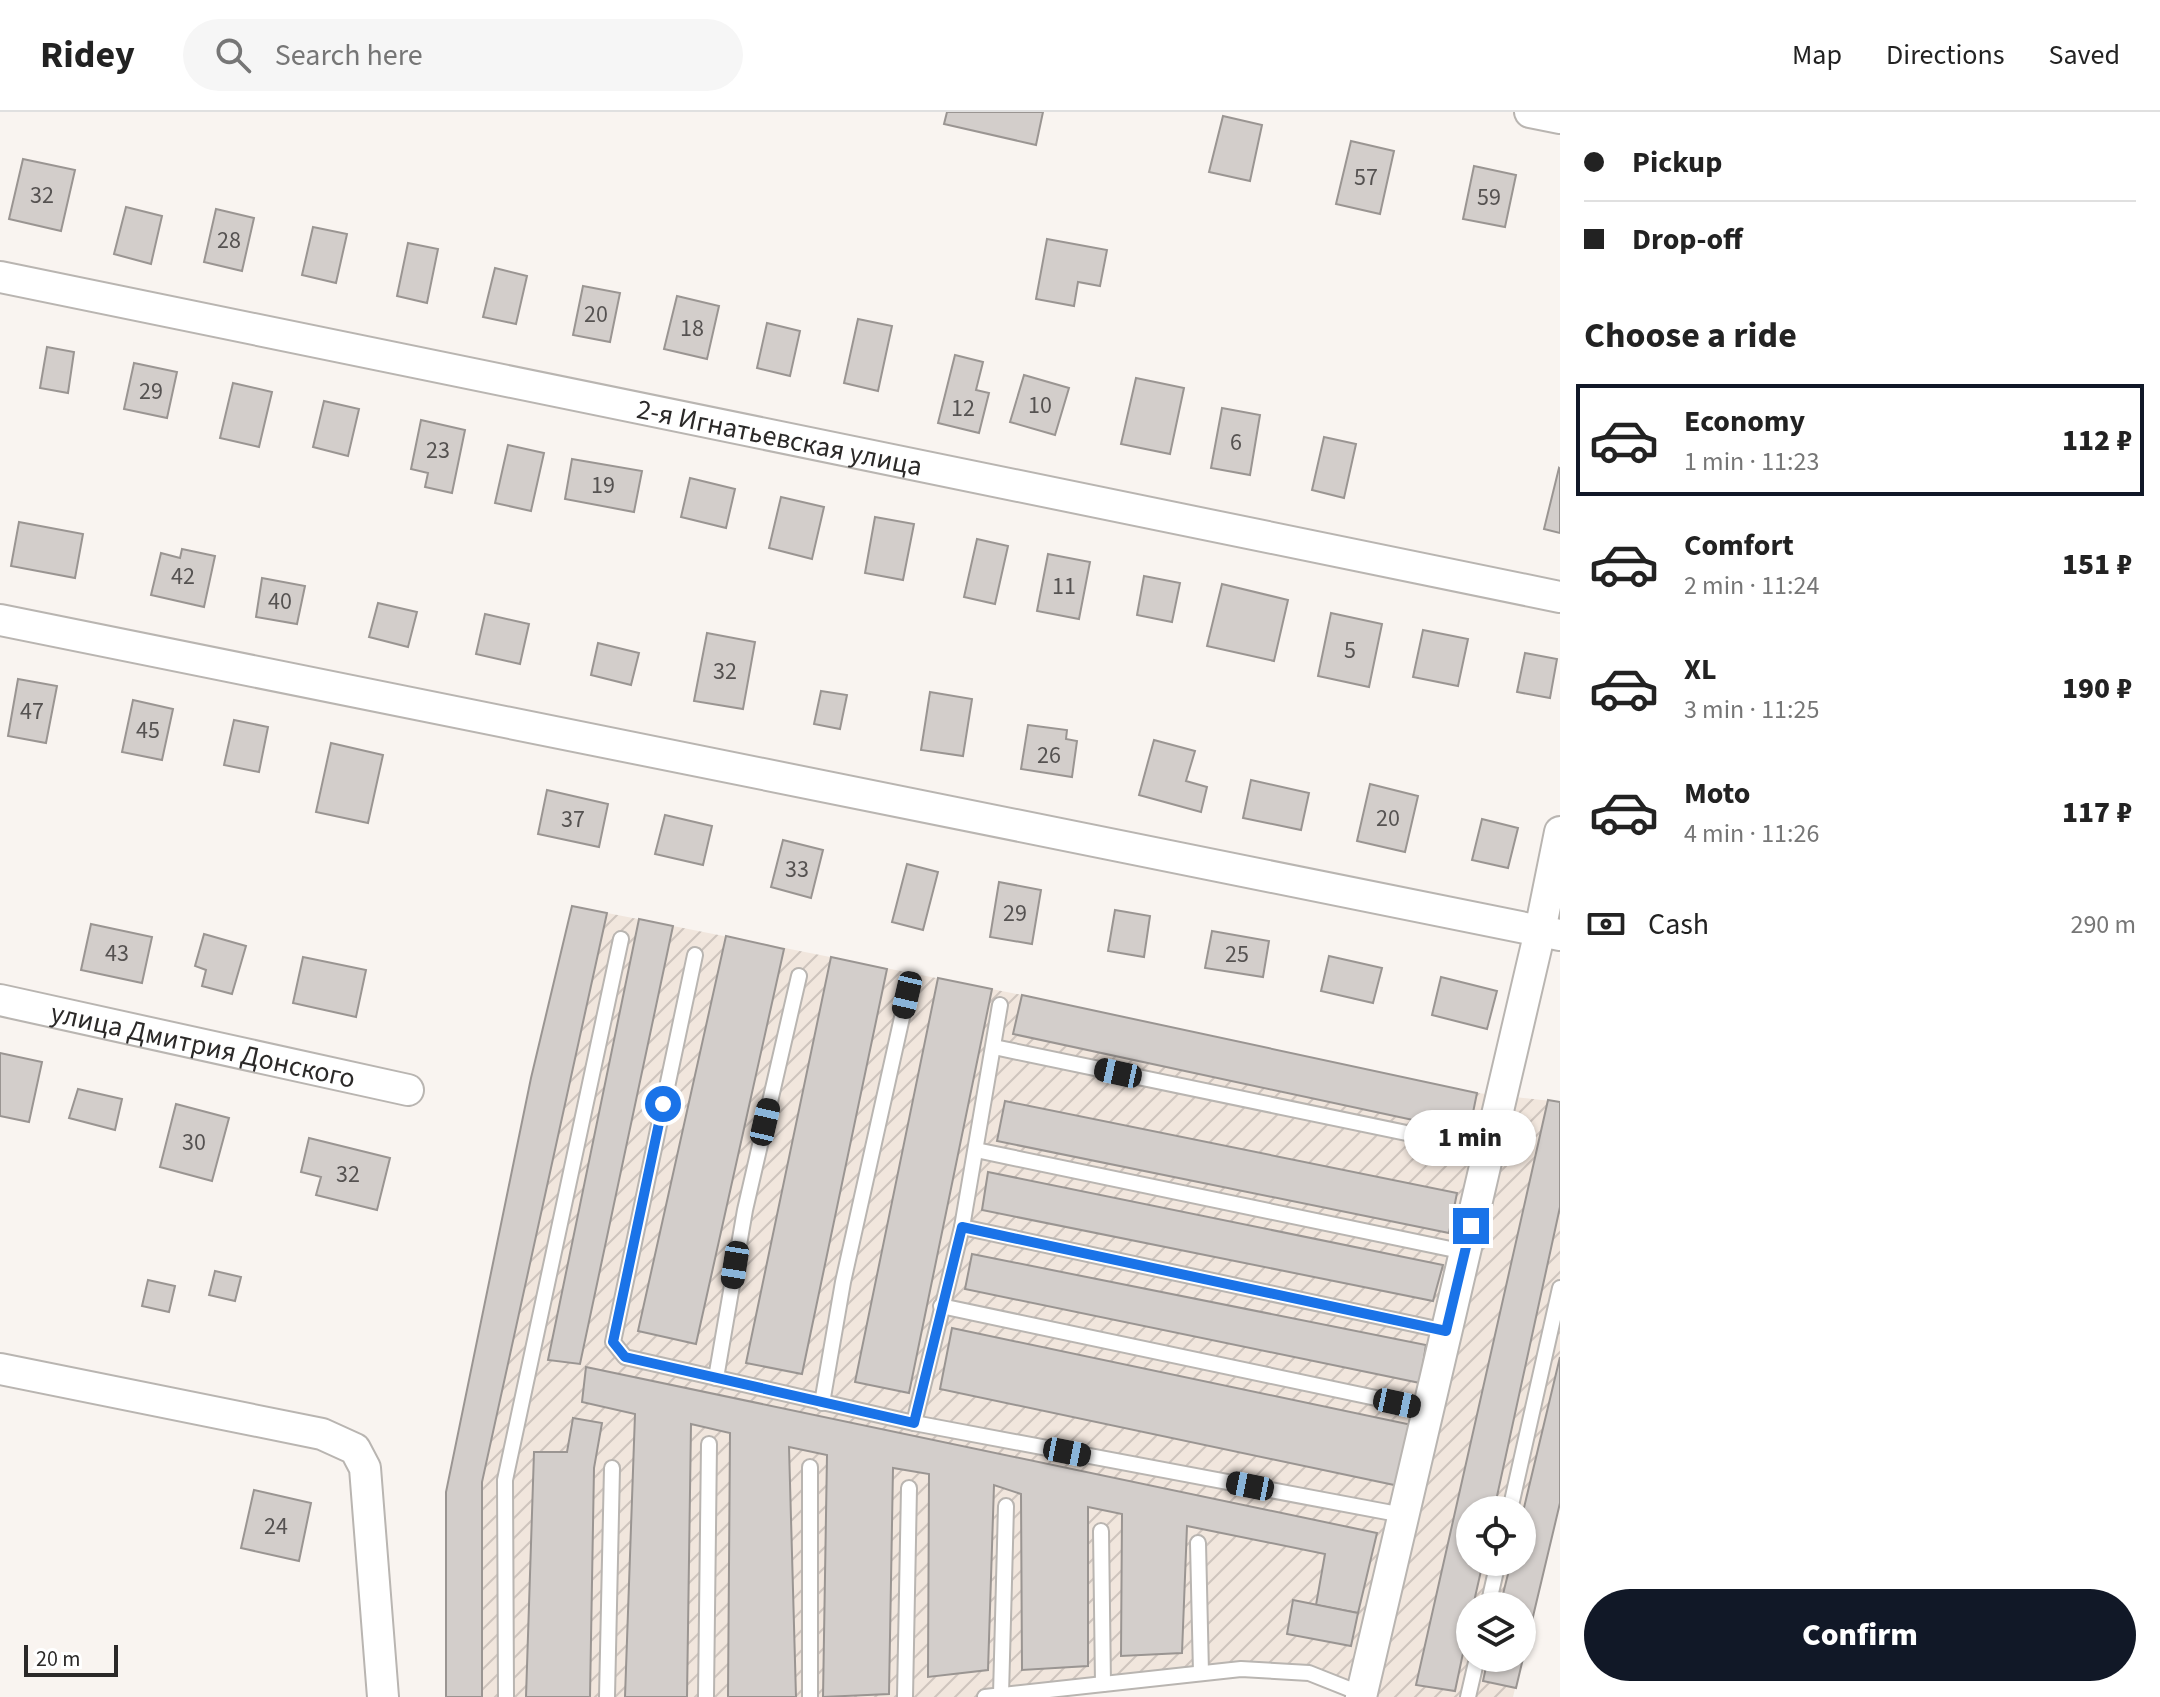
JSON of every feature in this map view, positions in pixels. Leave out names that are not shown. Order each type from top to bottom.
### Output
[{"type":"street","points":[[1530,112],[1560,118]]},
{"type":"street","name":"2-я Игнатьевская улица","points":[[0,277],[1560,597]]},
{"type":"street","points":[[0,620],[1550,933]]},
{"type":"street","points":[[1361,1695],[1488,1150],[1550,933],[1560,832]]},
{"type":"street","name":"улица Дмитрия Донского","points":[[0,1000],[408,1090]]},
{"type":"street","points":[[0,1369],[322,1434],[355,1449],[365,1468],[369,1503],[383,1697]]},
{"type":"lane","points":[[506,1697],[505,1480],[621,939]]},
{"type":"lane","points":[[695,955],[613,1342],[625,1357],[914,1423],[1403,1515]]},
{"type":"lane","points":[[716,1378],[745,1210],[799,976]]},
{"type":"lane","points":[[822,1403],[843,1282],[907,995]]},
{"type":"lane","points":[[914,1423],[962,1227],[1000,1005]]},
{"type":"lane","points":[[994,1047],[1488,1150]]},
{"type":"lane","points":[[976,1150],[1465,1252]]},
{"type":"lane","points":[[962,1227],[1446,1331]]},
{"type":"lane","points":[[1513,1496],[1560,1288]]},
{"type":"lane","points":[[941,1306],[1428,1409]]},
{"type":"lane","points":[[706,1697],[709,1444]]},
{"type":"lane","points":[[810,1467],[810,1697]]},
{"type":"lane","points":[[607,1697],[612,1468]]},
{"type":"lane","points":[[905,1697],[909,1488]]},
{"type":"lane","points":[[1001,1695],[1006,1506]]},
{"type":"lane","points":[[1101,1531],[1103,1684]]},
{"type":"lane","points":[[1198,1543],[1201,1673]]},
{"type":"lane","points":[[985,1697],[1241,1669],[1309,1673],[1361,1695]]},
{"type":"lane","points":[[1468,1697],[1474,1672]]},
{"type":"shaded area","points":[[572,906],[1022,995],[1477,1093],[1560,1102],[1560,1503],[1536,1602],[1536,1592],[1456,1592],[1456,1672],[1519,1672],[1513,1697],[1380,1697],[1362,1694],[1309,1673],[1241,1669],[985,1697],[446,1697],[446,1492],[531,1078]]},
{"type":"building","points":[[947,112],[1043,112],[1036,145],[944,124]]},
{"type":"building","points":[[1223,116],[1262,125],[1250,181],[1209,172]]},
{"type":"building","points":[[1351,141],[1394,151],[1380,214],[1336,204]]},
{"type":"building","points":[[23,159],[75,170],[61,231],[9,219]]},
{"type":"building","points":[[1474,166],[1516,175],[1505,227],[1463,219]]},
{"type":"building","points":[[126,207],[162,216],[151,264],[114,254]]},
{"type":"building","points":[[216,209],[254,218],[242,271],[204,262]]},
{"type":"building","points":[[313,227],[347,234],[336,283],[302,275]]},
{"type":"building","points":[[1047,239],[1107,250],[1100,286],[1078,282],[1074,306],[1036,299]]},
{"type":"building","points":[[408,243],[438,249],[427,303],[397,296]]},
{"type":"building","points":[[495,268],[527,276],[516,324],[483,317]]},
{"type":"building","points":[[583,286],[620,293],[610,342],[573,335]]},
{"type":"building","points":[[677,296],[719,306],[707,359],[664,349]]},
{"type":"building","points":[[858,319],[892,326],[878,391],[844,383]]},
{"type":"building","points":[[767,323],[800,331],[790,376],[757,368]]},
{"type":"building","points":[[47,347],[74,352],[68,393],[40,388]]},
{"type":"building","points":[[955,355],[983,362],[976,390],[989,393],[979,433],[938,423]]},
{"type":"building","points":[[134,363],[177,372],[167,418],[124,409]]},
{"type":"building","points":[[1024,375],[1069,388],[1055,435],[1010,422]]},
{"type":"building","points":[[1136,378],[1184,388],[1170,454],[1121,444]]},
{"type":"building","points":[[233,383],[272,392],[259,447],[220,438]]},
{"type":"building","points":[[324,401],[359,409],[348,456],[313,447]]},
{"type":"building","points":[[1222,408],[1260,415],[1250,475],[1211,468]]},
{"type":"building","points":[[421,420],[465,430],[452,493],[425,487],[428,473],[411,469]]},
{"type":"building","points":[[1324,437],[1356,444],[1344,498],[1312,490]]},
{"type":"building","points":[[508,445],[544,453],[531,511],[495,503]]},
{"type":"building","points":[[572,459],[642,471],[634,512],[565,499]]},
{"type":"building","points":[[1560,469],[1560,533],[1544,529]]},
{"type":"building","points":[[690,478],[735,489],[726,528],[681,517]]},
{"type":"building","points":[[781,497],[824,507],[812,559],[769,548]]},
{"type":"building","points":[[875,517],[914,524],[903,580],[865,573]]},
{"type":"building","points":[[19,522],[83,534],[75,578],[11,566]]},
{"type":"building","points":[[977,539],[1008,546],[995,604],[964,597]]},
{"type":"building","points":[[182,549],[215,556],[204,607],[151,595],[161,553],[180,558]]},
{"type":"building","points":[[1048,554],[1090,562],[1079,619],[1037,611]]},
{"type":"building","points":[[1144,576],[1180,583],[1172,622],[1137,615]]},
{"type":"building","points":[[262,578],[305,586],[297,624],[256,617]]},
{"type":"building","points":[[1222,584],[1288,600],[1274,661],[1207,646]]},
{"type":"building","points":[[378,603],[417,612],[408,647],[369,637]]},
{"type":"building","points":[[1331,613],[1382,624],[1369,687],[1318,676]]},
{"type":"building","points":[[485,614],[529,624],[520,664],[476,654]]},
{"type":"building","points":[[1423,630],[1468,639],[1458,686],[1413,677]]},
{"type":"building","points":[[707,633],[755,642],[743,709],[694,701]]},
{"type":"building","points":[[598,643],[639,653],[631,685],[591,675]]},
{"type":"building","points":[[1525,653],[1557,659],[1550,698],[1517,692]]},
{"type":"building","points":[[18,679],[57,686],[46,743],[8,736]]},
{"type":"building","points":[[821,691],[847,695],[840,729],[814,724]]},
{"type":"building","points":[[930,692],[972,699],[963,756],[921,750]]},
{"type":"building","points":[[133,700],[173,709],[162,760],[122,752]]},
{"type":"building","points":[[234,720],[268,727],[259,772],[224,765]]},
{"type":"building","points":[[1028,725],[1067,730],[1066,739],[1077,741],[1072,777],[1021,769]]},
{"type":"building","points":[[1154,740],[1195,751],[1186,781],[1207,787],[1201,812],[1139,795]]},
{"type":"building","points":[[331,743],[383,755],[368,823],[316,812]]},
{"type":"building","points":[[1251,780],[1309,793],[1301,830],[1243,818]]},
{"type":"building","points":[[1370,784],[1418,796],[1405,852],[1357,841]]},
{"type":"building","points":[[547,790],[608,804],[599,847],[538,834]]},
{"type":"building","points":[[665,815],[712,826],[703,865],[655,854]]},
{"type":"building","points":[[1482,819],[1518,828],[1508,868],[1472,860]]},
{"type":"building","points":[[783,840],[823,850],[811,898],[771,887]]},
{"type":"building","points":[[907,864],[938,872],[923,930],[892,922]]},
{"type":"building","points":[[999,882],[1041,890],[1032,944],[990,937]]},
{"type":"building","points":[[572,906],[607,913],[482,1482],[482,1697],[446,1697],[446,1492],[531,1078]]},
{"type":"building","points":[[1115,910],[1150,916],[1144,957],[1108,951]]},
{"type":"building","points":[[639,919],[673,926],[580,1364],[548,1360]]},
{"type":"building","points":[[91,924],[152,937],[142,983],[81,970]]},
{"type":"building","points":[[1212,931],[1269,941],[1263,977],[1205,968]]},
{"type":"building","points":[[204,934],[246,946],[232,994],[202,986],[206,970],[195,966]]},
{"type":"building","points":[[726,936],[784,949],[696,1344],[638,1331]]},
{"type":"building","points":[[1329,956],[1382,968],[1373,1003],[1321,991]]},
{"type":"building","points":[[303,957],[366,970],[356,1017],[293,1003]]},
{"type":"building","points":[[831,957],[887,969],[802,1374],[746,1363]]},
{"type":"building","points":[[1441,977],[1497,991],[1487,1029],[1432,1015]]},
{"type":"building","points":[[938,978],[992,989],[909,1393],[855,1382]]},
{"type":"building","points":[[1022,995],[1477,1093],[1469,1132],[1013,1034]]},
{"type":"building","points":[[0,1053],[42,1062],[29,1122],[0,1116]]},
{"type":"building","points":[[78,1089],[122,1099],[115,1130],[69,1118]]},
{"type":"building","points":[[1548,1100],[1560,1102],[1560,1207],[1497,1496],[1459,1496]]},
{"type":"building","points":[[1005,1101],[1457,1193],[1449,1233],[997,1141]]},
{"type":"building","points":[[176,1104],[229,1118],[212,1181],[160,1167]]},
{"type":"building","points":[[309,1138],[390,1158],[377,1210],[316,1195],[321,1177],[301,1172]]},
{"type":"building","points":[[988,1172],[1443,1265],[1433,1301],[982,1210]]},
{"type":"building","points":[[972,1254],[1426,1345],[1420,1383],[965,1289]]},
{"type":"building","points":[[215,1271],[241,1277],[235,1301],[209,1295]]},
{"type":"building","points":[[148,1280],[175,1286],[169,1312],[142,1306]]},
{"type":"building","points":[[952,1328],[1412,1425],[1399,1486],[940,1389]]},
{"type":"building","points":[[1560,1357],[1560,1503],[1536,1604],[1536,1592],[1504,1592],[1508,1576],[1536,1576],[1536,1496],[1527,1496]]},
{"type":"building","points":[[586,1367],[1377,1533],[1358,1613],[1316,1605],[1325,1554],[1187,1526],[1182,1653],[1121,1656],[1122,1514],[1088,1507],[1088,1666],[1022,1670],[1021,1494],[994,1485],[988,1670],[928,1677],[929,1474],[893,1468],[889,1694],[823,1697],[827,1455],[789,1447],[796,1697],[728,1697],[730,1433],[691,1424],[687,1697],[625,1697],[635,1414],[582,1402]]},
{"type":"building","points":[[573,1418],[602,1423],[594,1468],[590,1697],[526,1697],[534,1452],[567,1452]]},
{"type":"building","points":[[254,1490],[311,1503],[299,1561],[241,1548]]},
{"type":"building","points":[[1456,1508],[1456,1576],[1480,1576],[1476,1592],[1456,1592],[1456,1672],[1459,1672],[1455,1691],[1416,1685]]},
{"type":"building","points":[[1293,1600],[1358,1613],[1351,1646],[1287,1634]]},
{"type":"building","points":[[1485,1672],[1520,1672],[1516,1688],[1483,1681]]},
{"type":"route","points":[[663,1104],[613,1342],[625,1357],[914,1423],[962,1227],[1446,1331],[1471,1226]]}]
